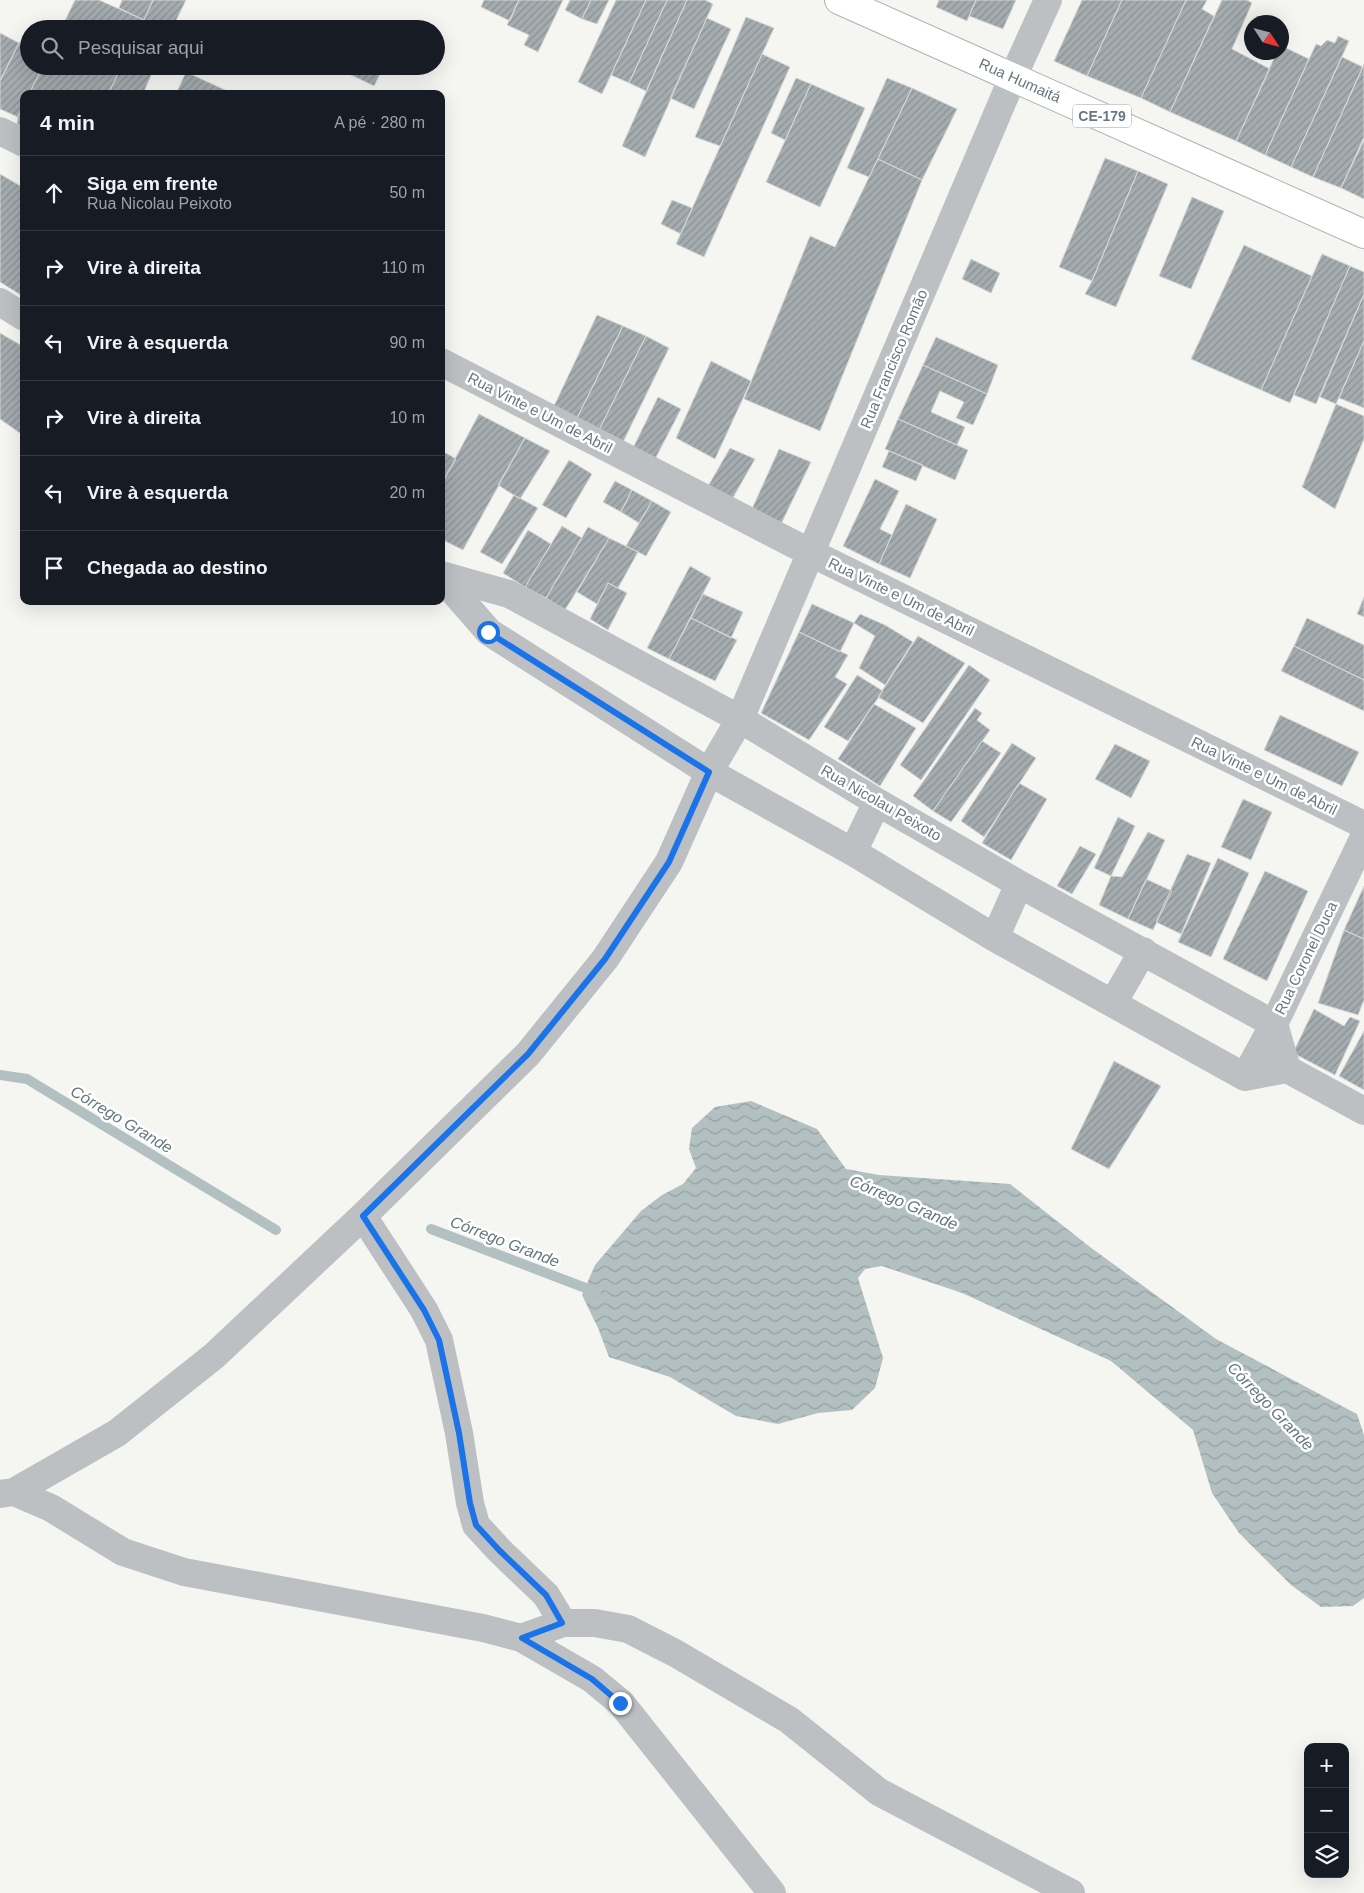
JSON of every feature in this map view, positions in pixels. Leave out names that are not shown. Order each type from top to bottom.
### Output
[{"type":"main road","name":"Rua Humaitá","points":[[839,0],[1364,234]]},
{"type":"street","name":"Rua Francisco Romão","points":[[7,1493],[117,1433],[214,1356],[363,1216],[528,1054],[605,959],[669,862],[709,772],[740,719],[1013,77],[1048,0]]},
{"type":"street","points":[[0,131],[20,141]]},
{"type":"street","points":[[0,302],[20,314]]},
{"type":"street","name":"Rua Vinte e Um de Abril","points":[[445,364],[812,553],[1364,825]]},
{"type":"street","name":"Rua Nicolau Peixoto","points":[[445,577],[509,594],[740,719],[877,802],[1019,884],[1143,950],[1274,1024]]},
{"type":"street","name":"Rua Nicolau Peixoto","points":[[445,581],[488,632],[709,772],[853,852],[996,938],[1246,1077]]},
{"type":"street","points":[[853,852],[877,802]]},
{"type":"street","name":"Rua Coronel Duca","points":[[1246,1077],[1274,1024],[1364,837]]},
{"type":"street","points":[[996,938],[1019,884]]},
{"type":"street","points":[[1113,1003],[1143,950]]},
{"type":"street","points":[[1274,1024],[1287,1069]]},
{"type":"street","points":[[1246,1077],[1287,1069],[1364,1111]]},
{"type":"street","points":[[363,1216],[424,1310],[439,1340],[459,1433],[470,1503],[476,1525],[546,1595],[562,1623]]},
{"type":"street","points":[[7,1493],[51,1508],[123,1552],[184,1572],[474,1626],[522,1638],[592,1679],[620,1703],[772,1893]]},
{"type":"street","points":[[522,1638],[562,1623],[595,1623],[628,1629],[667,1649],[789,1720],[879,1792],[1071,1893]]},
{"type":"water","points":[[751,1101],[817,1129],[846,1169],[879,1175],[1010,1184],[1090,1247],[1216,1339],[1357,1414],[1364,1435],[1364,1598],[1353,1606],[1321,1607],[1291,1585],[1239,1533],[1212,1493],[1193,1430],[1111,1361],[962,1293],[882,1266],[865,1269],[858,1278],[883,1358],[875,1388],[852,1410],[818,1413],[778,1424],[736,1416],[670,1377],[609,1357],[582,1295],[595,1265],[641,1211],[662,1195],[683,1184],[696,1168],[689,1149],[692,1128],[715,1107]]},
{"type":"building","points":[[75,0],[99,0],[144,20],[65,20]]},
{"type":"building","points":[[122,0],[153,0],[144,20],[119,8]]},
{"type":"building","points":[[153,0],[186,0],[176,20],[144,20]]},
{"type":"building","points":[[484,0],[519,0],[510,21],[481,7]]},
{"type":"building","points":[[519,0],[563,0],[538,52],[524,45],[529,35],[507,25]]},
{"type":"building","points":[[570,0],[591,0],[582,19],[565,10]]},
{"type":"building","points":[[591,0],[609,0],[597,24],[582,19]]},
{"type":"building","points":[[616,0],[646,0],[602,94],[578,82]]},
{"type":"building","points":[[646,0],[667,0],[629,83],[611,75]]},
{"type":"building","points":[[667,0],[687,0],[646,91],[629,83]]},
{"type":"building","points":[[687,0],[705,0],[713,4],[645,157],[622,146]]},
{"type":"building","points":[[939,0],[976,0],[967,21],[936,7]]},
{"type":"building","points":[[976,0],[1016,0],[1003,29],[969,16]]},
{"type":"building","points":[[1082,0],[1122,0],[1087,76],[1054,61]]},
{"type":"building","points":[[1122,0],[1186,0],[1141,98],[1087,76]]},
{"type":"building","points":[[1186,0],[1207,0],[1202,9],[1214,16],[1170,112],[1141,98]]},
{"type":"building","points":[[1222,0],[1247,0],[1252,3],[1247,15],[1244,15],[1244,21],[1232,49],[1244,55],[1244,60],[1253,60],[1270,69],[1236,141],[1170,112]]},
{"type":"building","points":[[746,17],[774,28],[720,146],[695,137]]},
{"type":"building","points":[[707,18],[731,29],[694,109],[670,98]]},
{"type":"building","points":[[0,33],[19,43],[0,81]]},
{"type":"building","points":[[1338,36],[1349,41],[1291,167],[1265,155],[1316,44],[1321,46],[1327,40],[1335,43]]},
{"type":"building","points":[[20,43],[20,75],[38,75],[31,90],[20,90],[20,113],[18,117],[0,109],[0,81]]},
{"type":"building","points":[[1289,49],[1309,59],[1265,155],[1236,141],[1273,60],[1289,60]]},
{"type":"building","points":[[762,54],[790,67],[704,257],[676,244]]},
{"type":"building","points":[[1342,57],[1363,67],[1313,177],[1291,167]]},
{"type":"building","points":[[1364,64],[1364,137],[1341,188],[1313,177]]},
{"type":"building","points":[[38,75],[118,75],[110,90],[31,90]]},
{"type":"building","points":[[118,75],[151,75],[145,90],[110,90]]},
{"type":"building","points":[[185,75],[193,75],[225,90],[178,90]]},
{"type":"building","points":[[351,75],[380,75],[374,86]]},
{"type":"building","points":[[796,78],[811,84],[785,140],[771,133]]},
{"type":"building","points":[[887,78],[912,88],[869,177],[847,168]]},
{"type":"building","points":[[811,84],[865,108],[820,207],[766,182]]},
{"type":"building","points":[[912,88],[957,109],[922,180],[878,159]]},
{"type":"building","points":[[20,113],[20,125],[17,124]]},
{"type":"building","points":[[1364,140],[1364,199],[1341,188]]},
{"type":"building","points":[[1105,158],[1138,171],[1092,281],[1059,267]]},
{"type":"building","points":[[878,159],[922,180],[820,431],[744,399],[810,236],[835,247]]},
{"type":"building","points":[[1138,171],[1168,184],[1116,307],[1085,294]]},
{"type":"building","points":[[0,174],[20,186],[20,294],[0,282]]},
{"type":"building","points":[[1192,197],[1224,211],[1191,289],[1159,276]]},
{"type":"building","points":[[672,200],[692,208],[681,234],[661,224]]},
{"type":"building","points":[[1244,245],[1312,276],[1261,390],[1191,359]]},
{"type":"building","points":[[1322,254],[1350,266],[1290,403],[1261,390]]},
{"type":"building","points":[[971,259],[1000,273],[991,293],[962,279]]},
{"type":"building","points":[[1350,266],[1364,272],[1364,294],[1316,404],[1294,395]]},
{"type":"building","points":[[1364,294],[1364,341],[1336,404],[1320,397]]},
{"type":"building","points":[[597,315],[623,326],[577,418],[554,406]]},
{"type":"building","points":[[623,326],[646,336],[599,430],[577,418]]},
{"type":"building","points":[[0,333],[20,345],[20,433],[0,419]]},
{"type":"building","points":[[646,336],[669,348],[623,442],[599,430]]},
{"type":"building","points":[[936,337],[998,365],[987,394],[923,365]]},
{"type":"building","points":[[1364,341],[1364,408],[1339,398]]},
{"type":"building","points":[[711,361],[751,381],[715,459],[676,438]]},
{"type":"building","points":[[923,365],[987,394],[973,425],[956,418],[964,402],[940,391],[931,412],[965,427],[957,445],[898,419]]},
{"type":"building","points":[[658,397],[681,409],[653,463],[632,450]]},
{"type":"building","points":[[1336,404],[1364,416],[1364,439],[1335,509],[1302,487]]},
{"type":"building","points":[[479,414],[525,438],[463,550],[445,541],[445,478]]},
{"type":"building","points":[[898,419],[968,450],[955,480],[885,449]]},
{"type":"building","points":[[525,438],[550,451],[520,499],[498,485]]},
{"type":"building","points":[[730,448],[755,459],[731,501],[707,488]]},
{"type":"building","points":[[779,449],[811,462],[781,524],[751,511]]},
{"type":"building","points":[[889,451],[923,465],[916,481],[882,467]]},
{"type":"building","points":[[445,454],[456,459],[445,478]]},
{"type":"building","points":[[569,460],[592,474],[566,518],[542,505]]},
{"type":"building","points":[[875,479],[899,491],[880,529],[892,535],[879,564],[843,546]]},
{"type":"building","points":[[615,481],[632,490],[621,512],[603,502]]},
{"type":"building","points":[[632,490],[652,501],[639,523],[621,512]]},
{"type":"building","points":[[514,495],[538,508],[502,564],[480,552]]},
{"type":"building","points":[[652,501],[671,512],[646,556],[626,546]]},
{"type":"building","points":[[906,504],[937,519],[910,578],[879,564]]},
{"type":"building","points":[[562,526],[582,538],[546,598],[525,587]]},
{"type":"building","points":[[588,527],[609,538],[565,610],[546,598]]},
{"type":"building","points":[[528,530],[551,544],[525,587],[503,573]]},
{"type":"building","points":[[609,538],[638,552],[618,588],[608,583],[597,604],[577,592]]},
{"type":"building","points":[[690,566],[711,578],[669,659],[647,648]]},
{"type":"building","points":[[608,583],[627,593],[608,630],[590,619]]},
{"type":"building","points":[[703,594],[743,612],[731,638],[691,618]]},
{"type":"building","points":[[1364,597],[1364,617],[1357,614]]},
{"type":"building","points":[[812,604],[854,623],[840,652],[799,632]]},
{"type":"building","points":[[860,614],[885,625],[913,642],[885,685],[859,668],[875,636],[854,623]]},
{"type":"building","points":[[691,618],[737,640],[715,681],[669,659]]},
{"type":"building","points":[[1307,618],[1364,645],[1364,680],[1294,646]]},
{"type":"building","points":[[799,632],[848,655],[835,677],[847,684],[809,740],[761,713]]},
{"type":"building","points":[[918,636],[965,663],[923,723],[878,697]]},
{"type":"building","points":[[1294,646],[1364,680],[1364,711],[1281,671]]},
{"type":"building","points":[[969,665],[990,680],[921,780],[900,765]]},
{"type":"building","points":[[857,675],[883,691],[848,741],[824,727]]},
{"type":"building","points":[[874,704],[916,728],[880,786],[838,759]]},
{"type":"building","points":[[975,708],[982,713],[977,720],[990,730],[933,811],[913,796]]},
{"type":"building","points":[[1280,715],[1359,752],[1342,786],[1264,750]]},
{"type":"building","points":[[982,741],[1001,753],[951,822],[933,811]]},
{"type":"building","points":[[1012,743],[1036,758],[984,837],[961,821]]},
{"type":"building","points":[[1115,744],[1150,761],[1131,798],[1095,779]]},
{"type":"building","points":[[1019,783],[1047,799],[1011,860],[982,843]]},
{"type":"building","points":[[1243,799],[1272,812],[1251,860],[1221,847]]},
{"type":"building","points":[[1118,817],[1135,826],[1111,876],[1094,868]]},
{"type":"building","points":[[1148,832],[1165,840],[1128,919],[1099,905],[1111,876],[1122,877]]},
{"type":"building","points":[[1080,846],[1096,854],[1072,894],[1057,886]]},
{"type":"building","points":[[1187,854],[1211,863],[1181,934],[1156,922]]},
{"type":"building","points":[[1218,858],[1249,873],[1211,957],[1178,942]]},
{"type":"building","points":[[1265,871],[1308,891],[1267,981],[1223,959]]},
{"type":"building","points":[[1146,879],[1172,891],[1153,930],[1128,919]]},
{"type":"building","points":[[1364,886],[1364,939],[1344,930]]},
{"type":"building","points":[[1344,930],[1364,939],[1364,1000],[1358,1015],[1318,1003]]},
{"type":"building","points":[[1314,1009],[1344,1026],[1350,1017],[1360,1021],[1335,1075],[1293,1053]]},
{"type":"building","points":[[1364,1031],[1364,1090],[1339,1076]]},
{"type":"building","points":[[1114,1061],[1161,1086],[1109,1169],[1071,1149]]},
{"type":"waterway","name":"Córrego Grande","points":[[0,1075],[27,1079],[276,1230]]},
{"type":"waterway","name":"Córrego Grande","points":[[431,1229],[596,1292]]},
{"type":"route","points":[[488,632],[709,772],[669,862],[605,959],[528,1054],[363,1216],[424,1310],[439,1340],[459,1433],[470,1503],[476,1525],[546,1595],[562,1623],[522,1638],[592,1679],[620,1703]]}]
